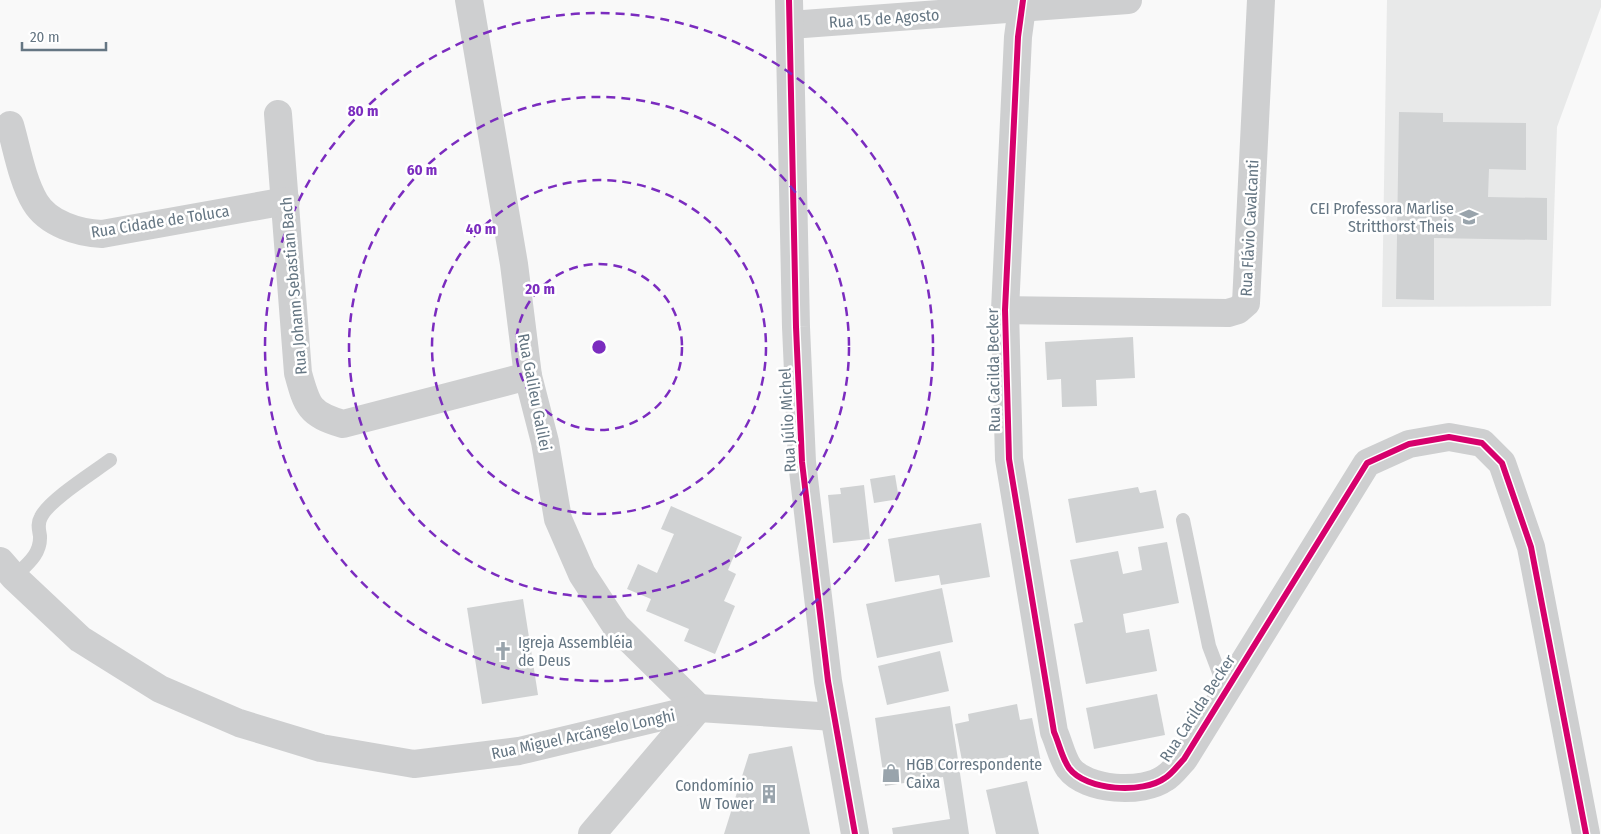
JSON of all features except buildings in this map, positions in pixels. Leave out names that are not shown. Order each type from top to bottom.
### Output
[{"type":"street","name":"Rua Galileu Galilei","points":[[469,0],[512,254],[528,376],[545,442],[558,519],[582,574],[616,626],[699,708]]},
{"type":"street","name":"Rua 15 de Agosto","points":[[790,13],[1128,0]]},
{"type":"street","name":"Rua Flávio Cavalcanti","points":[[1005,310],[1228,313],[1238,310],[1246,303],[1261,0]]},
{"type":"street","name":"Rua Cacilda Becker","points":[[1023,4],[1018,36],[1005,310],[1009,459],[1054,732],[1069,768],[1084,780],[1104,787],[1141,787],[1165,779],[1184,759],[1367,463],[1409,444],[1449,437],[1482,443],[1502,463],[1531,547],[1586,834]]},
{"type":"street","name":"Rua Júlio Michel","points":[[790,13],[796,327],[802,462],[816,589],[834,717],[855,834]]},
{"type":"street","name":"Rua Johann Sebastian Bach","points":[[278,114],[298,373],[306,403],[324,418],[343,424],[528,376]]},
{"type":"street","name":"Rua Cidade de Toluca","points":[[10,125],[35,203],[49,216],[65,226],[83,233],[102,234],[286,201]]},
{"type":"street","name":"Rua Miguel Arcângelo Longhi","points":[[7,569],[80,639],[160,689],[239,723],[321,748],[414,764],[519,751],[699,708],[834,717]]},
{"type":"street","points":[[592,834],[699,708]]},
{"type":"lane","points":[[7,569],[38,550],[40,536],[38,527],[41,516],[51,504],[110,460]]},
{"type":"lane","points":[[1184,520],[1209,646],[1226,691]]},
{"type":"shaded area","name":"CEI Professora Marlise Stritthorst Theis","points":[[1387,0],[1601,0],[1601,7],[1557,127],[1551,306],[1382,307]]},
{"type":"cycle path","points":[[789,0],[796,327],[802,462],[828,681],[855,834]]},
{"type":"cycle path","points":[[1023,0],[1018,37],[1005,310],[1009,459],[1054,732],[1064,760],[1069,768],[1077,776],[1088,782],[1115,788],[1129,788],[1155,783],[1170,774],[1184,759],[1367,463],[1409,444],[1449,437],[1482,443],[1502,463],[1531,547],[1586,834]]},
{"type":"place","name":"CEI Professora Marlise Stritthorst Theis","points":[[1469,217]]},
{"type":"place","name":"Igreja Assembléia de Deus","points":[[503,651]]},
{"type":"place","name":"HGB Correspondente Caixa","points":[[891,773]]},
{"type":"place","name":"Condomínio W Tower","points":[[769,794]]}]
